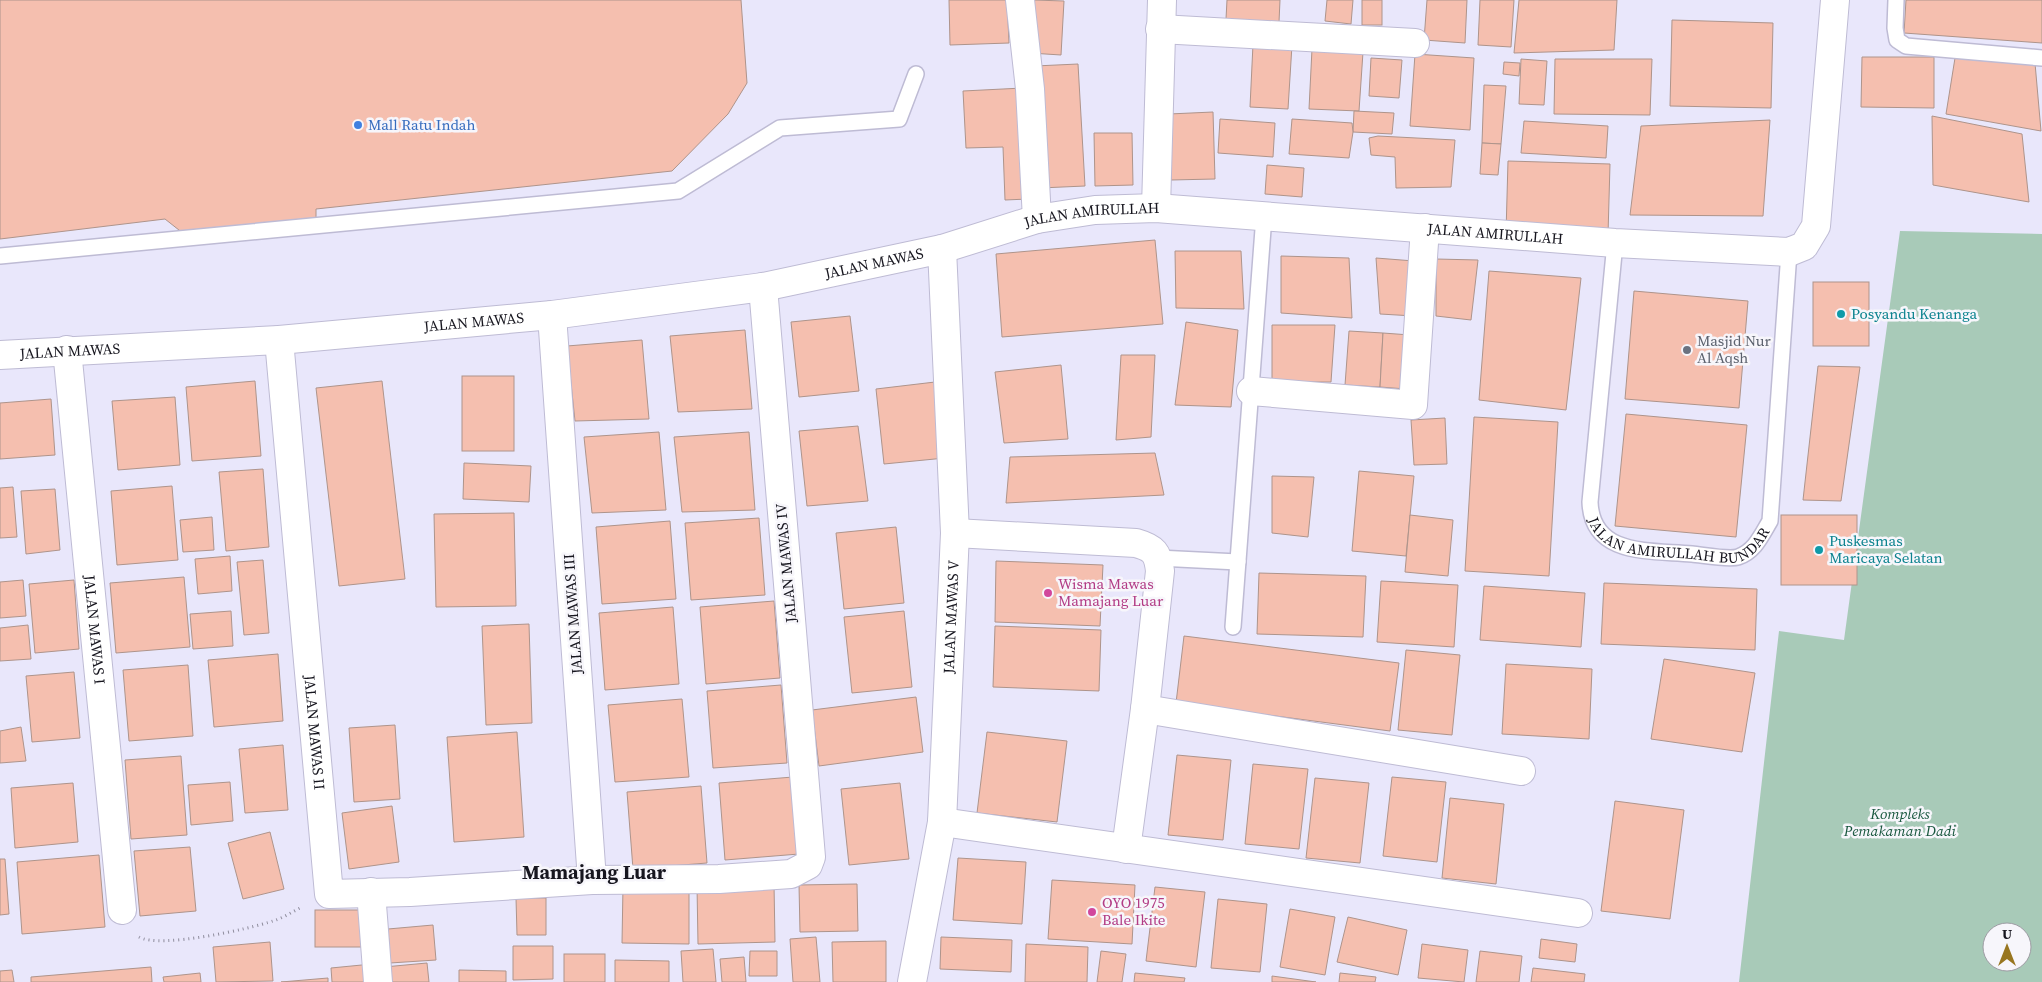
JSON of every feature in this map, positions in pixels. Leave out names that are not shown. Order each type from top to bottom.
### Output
[{"type":"street","points":[[1020,0],[1030,89],[1036,219]]},
{"type":"street","points":[[1156,208],[1162,0]]},
{"type":"street","points":[[1789,252],[1804,246],[1816,226],[1834,0]]},
{"type":"street","points":[[1160,29],[1415,43]]},
{"type":"street","name":"JALAN AMIRULLAH","points":[[942,249],[1036,219],[1095,210],[1156,208],[1615,243],[1789,252]]},
{"type":"street","points":[[1251,391],[1413,405],[1425,228]]},
{"type":"street","name":"JALAN MAWAS","points":[[0,355],[279,340],[552,315],[762,287],[942,249]]},
{"type":"street","name":"JALAN MAWAS V","points":[[912,982],[942,822],[955,533],[942,249]]},
{"type":"street","name":"JALAN MAWAS IV","points":[[592,880],[719,879],[790,874],[808,865],[811,857],[762,287]]},
{"type":"street","name":"JALAN MAWAS III","points":[[552,315],[592,880]]},
{"type":"street","name":"JALAN MAWAS II","points":[[279,340],[329,894]]},
{"type":"street","name":"JALAN MAWAS I","points":[[67,350],[122,910]]},
{"type":"street","points":[[955,533],[1136,543],[1151,548],[1158,558],[1160,571],[1145,709],[1126,849]]},
{"type":"street","points":[[1145,709],[1521,771]]},
{"type":"street","points":[[942,822],[1578,914]]},
{"type":"street","points":[[329,894],[592,880]]},
{"type":"street","points":[[371,892],[378,982]]},
{"type":"lane","points":[[1896,0],[1894,28],[1897,40],[1906,46],[2042,58]]},
{"type":"lane","points":[[0,256],[678,191],[780,128],[899,119],[916,74]]},
{"type":"lane","points":[[1233,627],[1264,216]]},
{"type":"lane","name":"JALAN AMIRULLAH BUNDAR","points":[[1615,243],[1590,515],[1595,528],[1605,538],[1624,547],[1736,558],[1753,549],[1770,520],[1789,252]]},
{"type":"lane","points":[[1158,558],[1238,562]]},
{"type":"path","points":[[122,910],[130,931],[144,940],[167,941],[199,938],[274,921],[329,894]]},
{"type":"green space","name":"Kompleks Pemakaman Dadi","points":[[1900,231],[2042,234],[2042,982],[1739,982],[1779,631],[1844,640]]},
{"type":"building","name":"Mall Ratu Indah","points":[[0,0],[741,0],[747,83],[728,114],[672,171],[316,209],[316,220],[184,234],[165,219],[0,239]]},
{"type":"building","points":[[949,0],[1007,0],[1009,43],[950,45]]},
{"type":"building","points":[[1034,0],[1064,1],[1061,55],[1030,53]]},
{"type":"building","points":[[1227,0],[1280,0],[1279,22],[1226,19]]},
{"type":"building","points":[[1327,0],[1353,0],[1351,24],[1325,21]]},
{"type":"building","points":[[1362,0],[1382,0],[1382,25],[1362,25]]},
{"type":"building","points":[[1427,0],[1467,0],[1465,43],[1424,40]]},
{"type":"building","points":[[1480,0],[1514,0],[1511,47],[1478,45]]},
{"type":"building","points":[[1519,0],[1617,0],[1614,50],[1514,53]]},
{"type":"building","points":[[1906,0],[2042,0],[2042,43],[1904,33]]},
{"type":"building","points":[[1672,20],[1773,23],[1771,108],[1670,106]]},
{"type":"building","points":[[1253,44],[1292,45],[1288,109],[1250,107]]},
{"type":"building","points":[[1312,49],[1363,52],[1359,111],[1309,109]]},
{"type":"building","points":[[1415,54],[1474,58],[1470,130],[1410,126]]},
{"type":"building","points":[[1862,57],[1934,57],[1934,108],[1861,107]]},
{"type":"building","points":[[1371,58],[1402,60],[1399,98],[1369,96]]},
{"type":"building","points":[[1955,58],[2035,63],[2041,131],[1946,114]]},
{"type":"building","points":[[1521,59],[1547,61],[1544,105],[1519,104]]},
{"type":"building","points":[[1555,59],[1652,59],[1650,115],[1554,114]]},
{"type":"building","points":[[1504,62],[1520,63],[1519,76],[1503,74]]},
{"type":"building","points":[[1078,64],[1085,186],[1040,188],[1035,66]]},
{"type":"building","points":[[1484,85],[1506,86],[1501,144],[1482,143]]},
{"type":"building","points":[[1023,88],[1028,199],[1005,200],[1003,147],[966,148],[963,91]]},
{"type":"building","points":[[1354,111],[1394,113],[1392,134],[1353,132]]},
{"type":"building","points":[[1213,112],[1215,179],[1171,180],[1169,114]]},
{"type":"building","points":[[1932,116],[2022,134],[2029,202],[1933,185]]},
{"type":"building","points":[[1220,119],[1275,123],[1273,157],[1218,153]]},
{"type":"building","points":[[1292,119],[1352,123],[1353,132],[1349,158],[1289,154]]},
{"type":"building","points":[[1770,120],[1763,216],[1630,215],[1641,126]]},
{"type":"building","points":[[1524,121],[1608,126],[1606,158],[1521,153]]},
{"type":"building","points":[[1094,133],[1132,133],[1133,185],[1095,186]]},
{"type":"building","points":[[1378,136],[1455,140],[1451,187],[1396,188],[1395,157],[1371,155],[1369,138]]},
{"type":"building","points":[[1482,143],[1501,144],[1498,175],[1480,174]]},
{"type":"building","points":[[1508,161],[1610,164],[1608,235],[1506,233]]},
{"type":"building","points":[[1267,165],[1304,168],[1302,197],[1265,194]]},
{"type":"building","points":[[1155,240],[1163,324],[1002,337],[996,254]]},
{"type":"building","points":[[1175,251],[1241,251],[1244,309],[1176,308]]},
{"type":"building","points":[[1281,256],[1349,258],[1352,318],[1281,313]]},
{"type":"building","points":[[1376,258],[1414,261],[1414,316],[1380,314]]},
{"type":"building","points":[[1436,259],[1478,260],[1471,320],[1436,316]]},
{"type":"building","points":[[1489,271],[1581,278],[1566,410],[1479,400]]},
{"type":"building","name":"Posyandu Kenanga","points":[[1813,282],[1869,282],[1869,346],[1813,346]]},
{"type":"building","name":"Masjid Nur Al Aqsh","points":[[1634,291],[1748,301],[1739,408],[1625,399]]},
{"type":"building","points":[[850,316],[859,391],[799,397],[791,322]]},
{"type":"building","points":[[1186,322],[1238,330],[1231,407],[1175,405]]},
{"type":"building","points":[[1272,325],[1335,325],[1331,382],[1272,382]]},
{"type":"building","points":[[745,330],[752,409],[678,412],[670,336]]},
{"type":"building","points":[[1349,331],[1383,333],[1380,387],[1345,385]]},
{"type":"building","points":[[1383,333],[1410,335],[1406,389],[1380,387]]},
{"type":"building","points":[[642,340],[649,419],[575,421],[567,346]]},
{"type":"building","points":[[1121,355],[1155,355],[1151,437],[1116,440]]},
{"type":"building","points":[[1061,365],[1068,439],[1004,443],[995,372]]},
{"type":"building","points":[[1818,366],[1860,367],[1841,501],[1803,500]]},
{"type":"building","points":[[462,376],[514,376],[514,451],[462,451]]},
{"type":"building","points":[[255,381],[261,456],[192,461],[186,387]]},
{"type":"building","points":[[382,381],[405,579],[339,586],[316,388]]},
{"type":"building","points":[[935,382],[945,458],[884,464],[876,389]]},
{"type":"building","points":[[175,397],[180,465],[118,470],[112,401]]},
{"type":"building","points":[[51,399],[55,455],[0,459],[0,403]]},
{"type":"building","points":[[1626,414],[1747,425],[1736,537],[1615,526]]},
{"type":"building","points":[[1474,417],[1558,422],[1549,576],[1465,571]]},
{"type":"building","points":[[1445,418],[1447,464],[1414,465],[1411,420]]},
{"type":"building","points":[[858,426],[868,501],[807,506],[799,431]]},
{"type":"building","points":[[659,432],[666,510],[592,513],[584,437]]},
{"type":"building","points":[[749,432],[755,510],[682,512],[674,437]]},
{"type":"building","points":[[1155,453],[1164,495],[1006,503],[1010,457]]},
{"type":"building","points":[[464,463],[531,466],[529,502],[463,499]]},
{"type":"building","points":[[263,469],[269,547],[226,551],[219,472]]},
{"type":"building","points":[[1359,471],[1414,476],[1406,556],[1352,551]]},
{"type":"building","points":[[1272,476],[1314,477],[1308,537],[1272,533]]},
{"type":"building","points":[[172,486],[178,560],[117,565],[111,491]]},
{"type":"building","points":[[13,487],[17,537],[0,538],[0,488]]},
{"type":"building","points":[[55,489],[60,550],[26,554],[21,491]]},
{"type":"building","points":[[514,513],[516,606],[436,607],[434,514]]},
{"type":"building","points":[[1410,515],[1453,520],[1448,576],[1405,572]]},
{"type":"building","name":"Puskesmas Maricaya Selatan","points":[[1781,515],[1857,515],[1857,585],[1781,585]]},
{"type":"building","points":[[212,517],[214,550],[183,552],[180,520]]},
{"type":"building","points":[[759,518],[765,595],[691,600],[685,523]]},
{"type":"building","points":[[670,521],[676,599],[602,604],[596,527]]},
{"type":"building","points":[[896,527],[904,603],[844,609],[836,533]]},
{"type":"building","points":[[230,556],[232,591],[198,594],[195,559]]},
{"type":"building","points":[[263,560],[269,633],[244,635],[237,562]]},
{"type":"building","name":"Wisma Mawas Mamajang Luar","points":[[996,561],[1103,565],[1100,626],[995,622]]},
{"type":"building","points":[[1259,573],[1366,576],[1363,637],[1257,634]]},
{"type":"building","points":[[184,577],[190,647],[116,653],[110,583]]},
{"type":"building","points":[[23,580],[26,616],[0,618],[0,582]]},
{"type":"building","points":[[74,580],[79,649],[35,653],[29,584]]},
{"type":"building","points":[[1381,581],[1458,585],[1454,647],[1377,642]]},
{"type":"building","points":[[1604,583],[1757,589],[1755,650],[1601,644]]},
{"type":"building","points":[[1484,586],[1585,593],[1581,647],[1480,640]]},
{"type":"building","points":[[774,601],[780,678],[706,684],[700,607]]},
{"type":"building","points":[[673,607],[679,684],[605,690],[599,613]]},
{"type":"building","points":[[231,611],[233,646],[193,649],[190,614]]},
{"type":"building","points":[[904,611],[912,687],[852,693],[844,617]]},
{"type":"building","points":[[529,624],[532,723],[486,725],[482,626]]},
{"type":"building","points":[[28,625],[31,659],[0,661],[0,628]]},
{"type":"building","points":[[995,626],[1101,630],[1099,691],[993,687]]},
{"type":"building","points":[[1184,636],[1399,663],[1390,731],[1176,703]]},
{"type":"building","points":[[1406,650],[1460,655],[1452,735],[1398,730]]},
{"type":"building","points":[[278,654],[283,721],[214,727],[208,660]]},
{"type":"building","points":[[1664,659],[1755,673],[1742,752],[1651,739]]},
{"type":"building","points":[[1506,664],[1592,669],[1589,739],[1502,734]]},
{"type":"building","points":[[188,665],[193,736],[129,741],[123,670]]},
{"type":"building","points":[[74,672],[80,738],[32,742],[26,676]]},
{"type":"building","points":[[781,685],[787,763],[713,768],[707,691]]},
{"type":"building","points":[[916,697],[923,752],[819,766],[812,710]]},
{"type":"building","points":[[682,699],[689,777],[615,782],[608,705]]},
{"type":"building","points":[[395,725],[400,799],[354,802],[349,728]]},
{"type":"building","points":[[21,727],[26,761],[0,763],[0,731]]},
{"type":"building","points":[[517,732],[524,837],[454,842],[447,737]]},
{"type":"building","points":[[987,732],[1067,741],[1057,822],[977,813]]},
{"type":"building","points":[[283,745],[288,810],[245,813],[239,749]]},
{"type":"building","points":[[1177,755],[1231,760],[1223,840],[1168,835]]},
{"type":"building","points":[[181,756],[187,835],[131,839],[125,760]]},
{"type":"building","points":[[1253,764],[1308,769],[1299,849],[1245,844]]},
{"type":"building","points":[[793,777],[799,854],[725,860],[719,783]]},
{"type":"building","points":[[1392,777],[1446,782],[1437,862],[1383,856]]},
{"type":"building","points":[[1315,778],[1369,783],[1360,863],[1306,858]]},
{"type":"building","points":[[230,782],[233,821],[191,825],[188,785]]},
{"type":"building","points":[[73,783],[78,842],[15,848],[11,788]]},
{"type":"building","points":[[900,783],[909,859],[849,865],[841,789]]},
{"type":"building","points":[[701,786],[707,863],[633,869],[627,792]]},
{"type":"building","points":[[1450,798],[1504,804],[1496,884],[1442,878]]},
{"type":"building","points":[[1615,801],[1684,810],[1670,919],[1601,911]]},
{"type":"building","points":[[392,806],[399,862],[349,869],[342,813]]},
{"type":"building","points":[[270,832],[284,889],[243,899],[228,843]]},
{"type":"building","points":[[190,847],[196,911],[140,916],[134,851]]},
{"type":"building","points":[[99,855],[105,927],[22,934],[17,862]]},
{"type":"building","points":[[958,858],[1026,862],[1022,924],[953,920]]},
{"type":"building","points":[[0,859],[5,859],[9,914],[0,915]]},
{"type":"building","name":"OYO 1975 Bale Ikite","points":[[1052,880],[1135,885],[1132,944],[1048,939]]},
{"type":"building","points":[[774,884],[775,942],[698,944],[697,886]]},
{"type":"building","points":[[857,884],[858,931],[800,932],[799,885]]},
{"type":"building","points":[[623,886],[689,886],[689,944],[622,943]]},
{"type":"building","points":[[1155,887],[1205,892],[1196,967],[1146,961]]},
{"type":"building","points":[[516,898],[546,898],[546,935],[517,935]]},
{"type":"building","points":[[1218,899],[1267,904],[1260,972],[1211,968]]},
{"type":"building","points":[[1290,909],[1335,917],[1325,975],[1280,967]]},
{"type":"building","points":[[315,910],[368,910],[368,947],[315,947]]},
{"type":"building","points":[[1348,917],[1407,930],[1398,975],[1337,962]]},
{"type":"building","points":[[433,925],[436,960],[390,963],[388,929]]},
{"type":"building","points":[[816,937],[820,982],[793,982],[790,939]]},
{"type":"building","points":[[941,937],[1012,940],[1011,972],[940,969]]},
{"type":"building","points":[[1541,939],[1577,944],[1575,962],[1539,958]]},
{"type":"building","points":[[886,941],[886,982],[833,982],[832,942]]},
{"type":"building","points":[[270,942],[273,981],[216,982],[213,947]]},
{"type":"building","points":[[1026,944],[1088,947],[1087,982],[1025,982]]},
{"type":"building","points":[[1422,944],[1468,950],[1464,982],[1418,978]]},
{"type":"building","points":[[513,946],[553,946],[553,979],[513,980]]},
{"type":"building","points":[[713,949],[716,982],[683,982],[681,951]]},
{"type":"building","points":[[750,951],[777,951],[777,976],[749,976]]},
{"type":"building","points":[[1101,951],[1126,954],[1122,982],[1097,982]]},
{"type":"building","points":[[1480,951],[1522,956],[1519,982],[1476,982]]},
{"type":"building","points":[[564,954],[605,954],[605,982],[564,982]]},
{"type":"building","points":[[744,957],[746,982],[722,982],[720,959]]},
{"type":"building","points":[[615,960],[669,961],[669,982],[615,982]]},
{"type":"building","points":[[427,963],[429,982],[385,982],[384,967]]},
{"type":"building","points":[[372,964],[374,982],[332,982],[331,968]]},
{"type":"building","points":[[151,967],[152,982],[31,982],[31,977]]},
{"type":"building","points":[[1533,968],[1585,974],[1584,982],[1531,982]]},
{"type":"building","points":[[12,970],[14,982],[0,982],[0,971]]},
{"type":"building","points":[[459,970],[506,971],[506,982],[459,982]]},
{"type":"building","points":[[200,973],[201,982],[164,982],[163,977]]},
{"type":"building","points":[[1135,973],[1185,978],[1184,982],[1134,982]]},
{"type":"building","points":[[1340,973],[1376,977],[1375,982],[1339,982]]},
{"type":"building","points":[[1272,976],[1316,982],[1272,982]]},
{"type":"building","points":[[328,978],[328,982],[281,982]]},
{"type":"place","name":"Mall Ratu Indah","points":[[358,125]]},
{"type":"place","name":"Posyandu Kenanga","points":[[1841,314]]},
{"type":"place","name":"Masjid Nur Al Aqsh","points":[[1687,350]]},
{"type":"place","name":"Puskesmas Maricaya Selatan","points":[[1819,550]]},
{"type":"place","name":"Wisma Mawas Mamajang Luar","points":[[1048,593]]},
{"type":"place","name":"OYO 1975 Bale Ikite","points":[[1092,912]]},
{"type":"district","name":"Mamajang Luar","points":[[594,872]]}]
